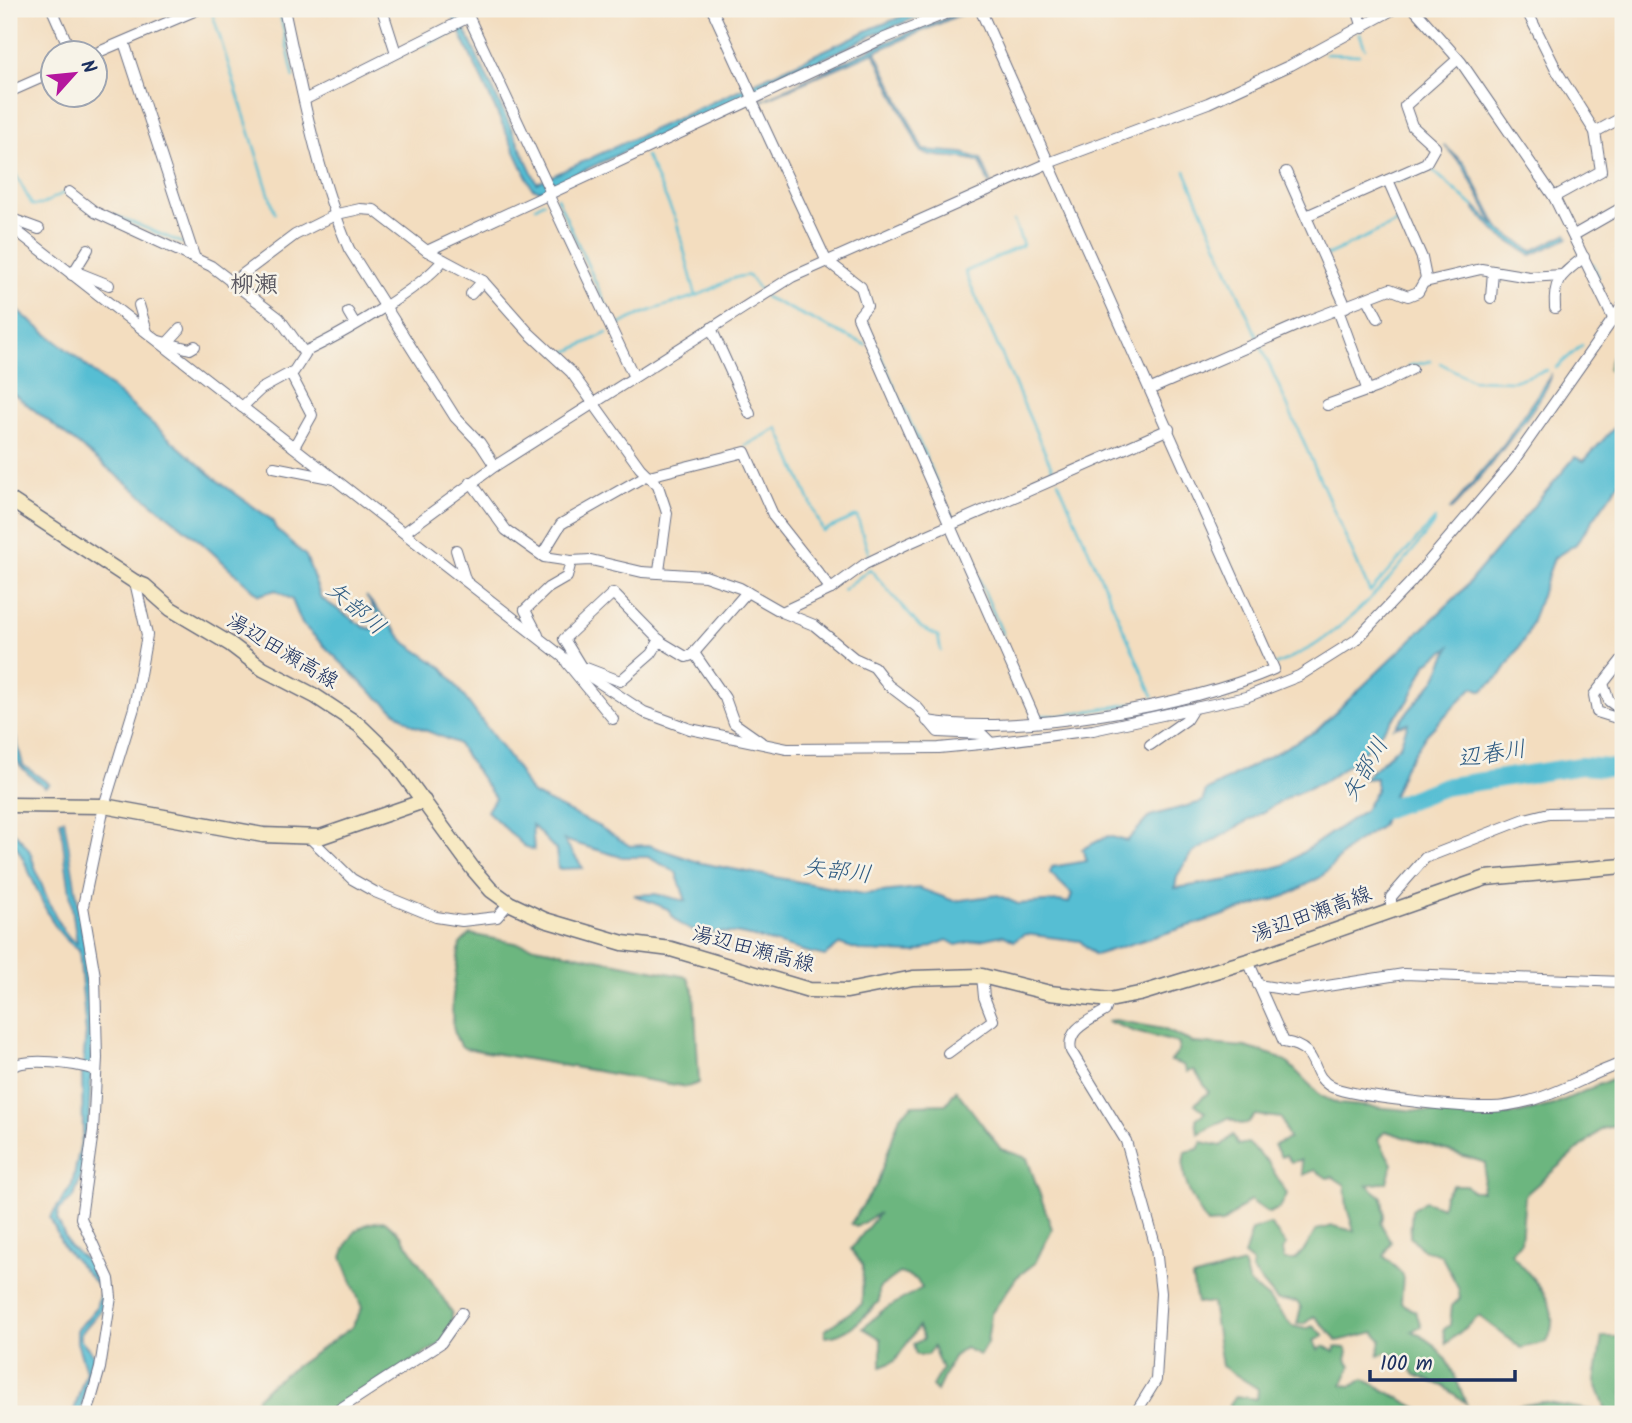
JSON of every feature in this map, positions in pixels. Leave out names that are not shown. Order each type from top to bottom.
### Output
[{"type":"main road","name":"湯辺田瀬高線","points":[[9,499],[145,586],[171,609],[230,644],[263,669],[315,696],[359,725],[388,752],[473,869],[491,890],[509,904],[545,920],[623,943],[671,949],[809,990],[847,991],[914,978],[982,976],[1050,993],[1109,1000],[1139,994],[1248,961],[1486,878],[1623,866]]},
{"type":"main road","points":[[9,805],[104,806],[263,835],[309,837],[343,831],[424,801]]},
{"type":"street","points":[[52,9],[65,38]]},
{"type":"street","points":[[108,48],[199,9]]},
{"type":"street","points":[[284,9],[304,100],[349,249],[455,417],[480,443],[495,466]]},
{"type":"street","points":[[382,9],[396,53]]},
{"type":"street","points":[[712,9],[826,260],[861,287],[867,306],[858,317],[1036,721]]},
{"type":"street","points":[[427,251],[548,189],[880,40],[957,9]]},
{"type":"street","points":[[927,722],[994,726],[1036,721],[1220,690],[1274,669],[1051,162],[980,9]]},
{"type":"street","points":[[1357,9],[1363,28]]},
{"type":"street","points":[[405,532],[495,466],[792,277],[1051,162],[1208,103],[1363,28],[1394,9]]},
{"type":"street","points":[[1414,9],[1458,58],[1554,197],[1614,320]]},
{"type":"street","points":[[1526,9],[1558,73],[1595,132],[1601,171],[1554,197]]},
{"type":"street","points":[[304,100],[462,17],[548,189],[634,377]]},
{"type":"street","points":[[124,42],[194,256]]},
{"type":"street","points":[[364,69],[369,57]]},
{"type":"street","points":[[1306,216],[1426,163],[1435,147],[1412,126],[1405,106],[1458,58]]},
{"type":"street","points":[[9,92],[38,79]]},
{"type":"street","points":[[1595,132],[1623,117]]},
{"type":"street","points":[[1286,172],[1342,309],[1368,391]]},
{"type":"street","points":[[1388,180],[1422,258],[1425,282]]},
{"type":"street","points":[[69,192],[95,212],[194,256],[278,318],[304,352]]},
{"type":"street","points":[[1574,235],[1623,207]]},
{"type":"street","points":[[231,283],[295,235],[337,214],[359,209],[374,210],[427,251],[483,281],[529,333],[571,372],[591,404],[658,486],[667,513],[659,571]]},
{"type":"street","points":[[10,223],[39,229]]},
{"type":"street","points":[[10,223],[563,657],[644,712],[690,729],[787,749],[939,748],[1093,730],[1191,712],[1246,697],[1299,676],[1356,640],[1411,582],[1503,475],[1623,305]]},
{"type":"street","points":[[73,273],[88,249]]},
{"type":"street","points":[[1555,308],[1554,287],[1562,275],[1584,257]]},
{"type":"street","points":[[242,407],[261,389],[290,373],[301,362],[304,352],[355,324],[426,278],[443,260]]},
{"type":"street","points":[[1151,389],[1390,289],[1408,296],[1414,295],[1425,282],[1481,269],[1529,277],[1562,275]]},
{"type":"street","points":[[1491,298],[1493,271]]},
{"type":"street","points":[[73,273],[110,285]]},
{"type":"street","points":[[471,294],[483,281]]},
{"type":"street","points":[[1368,299],[1378,318]]},
{"type":"street","points":[[139,305],[147,333]]},
{"type":"street","points":[[348,312],[355,324]]},
{"type":"street","points":[[163,342],[180,328]]},
{"type":"street","points":[[711,328],[750,414]]},
{"type":"street","points":[[163,342],[190,349],[195,346]]},
{"type":"street","points":[[1327,405],[1368,391],[1412,369]]},
{"type":"street","points":[[290,373],[312,415],[294,447]]},
{"type":"street","points":[[782,612],[831,589],[865,564],[1169,429]]},
{"type":"street","points":[[542,555],[561,524],[648,475],[745,452],[774,517],[831,589]]},
{"type":"street","points":[[274,467],[336,479]]},
{"type":"street","points":[[471,482],[506,530],[542,555],[571,561],[591,560],[622,569],[705,576],[747,592],[782,612],[814,625],[853,657],[874,667],[888,685],[917,707],[938,732],[982,734],[991,743]]},
{"type":"street","points":[[456,550],[465,579]]},
{"type":"street","points":[[540,638],[525,610],[548,588],[567,577],[571,561]]},
{"type":"street","points":[[87,1414],[100,1368],[111,1297],[109,1279],[82,1218],[93,1131],[96,1070],[95,976],[83,906],[104,806],[134,708],[147,635],[135,582]]},
{"type":"street","points":[[660,640],[632,673],[620,681],[583,670],[564,639],[613,593],[660,640],[686,657],[694,653],[747,592]]},
{"type":"street","points":[[694,653],[725,698],[734,723],[757,737],[761,743]]},
{"type":"street","points":[[563,657],[574,675],[613,719]]},
{"type":"street","points":[[1623,658],[1594,695],[1597,712],[1623,720]]},
{"type":"street","points":[[1603,684],[1609,701],[1623,711]]},
{"type":"street","points":[[1150,744],[1186,720],[1191,712]]},
{"type":"street","points":[[1391,909],[1391,897],[1425,858],[1549,813],[1623,812]]},
{"type":"street","points":[[309,837],[352,879],[436,917],[462,921],[496,917],[509,904]]},
{"type":"street","points":[[1248,961],[1284,1042],[1299,1045],[1307,1051],[1323,1080],[1333,1087],[1369,1095],[1492,1107],[1552,1094],[1623,1063]]},
{"type":"street","points":[[1258,985],[1294,991],[1404,974],[1623,982]]},
{"type":"street","points":[[948,1053],[993,1020],[984,997],[982,976]]},
{"type":"street","points":[[1109,1000],[1105,1011],[1076,1028],[1069,1042],[1071,1051],[1126,1141],[1156,1248],[1161,1293],[1156,1380],[1135,1414]]},
{"type":"street","points":[[9,1068],[27,1063],[64,1064],[96,1070]]},
{"type":"street","points":[[332,1414],[441,1343],[462,1313]]},
{"type":"green space","points":[[1623,324],[1623,376],[1619,378],[1608,369]]},
{"type":"green space","points":[[470,934],[687,977],[694,991],[699,1083],[687,1087],[464,1048],[457,1040],[452,1015],[460,944]]},
{"type":"green space","points":[[1115,1020],[1163,1029],[1194,1043],[1245,1047],[1273,1055],[1289,1064],[1321,1096],[1339,1104],[1476,1116],[1516,1114],[1553,1105],[1623,1074],[1623,1123],[1602,1129],[1525,1195],[1521,1242],[1511,1253],[1537,1283],[1549,1305],[1552,1328],[1547,1342],[1521,1348],[1479,1316],[1446,1344],[1443,1330],[1450,1325],[1452,1306],[1460,1298],[1458,1287],[1441,1255],[1422,1249],[1410,1236],[1412,1210],[1425,1201],[1442,1207],[1444,1196],[1453,1185],[1466,1185],[1472,1191],[1482,1191],[1486,1163],[1385,1131],[1378,1139],[1392,1164],[1387,1182],[1367,1185],[1382,1197],[1384,1214],[1381,1224],[1391,1242],[1384,1256],[1403,1275],[1401,1303],[1416,1312],[1421,1326],[1412,1331],[1433,1344],[1440,1352],[1452,1370],[1466,1403],[1443,1386],[1415,1375],[1404,1358],[1387,1352],[1378,1356],[1381,1340],[1374,1332],[1338,1341],[1314,1316],[1304,1324],[1297,1324],[1301,1308],[1297,1302],[1277,1300],[1252,1270],[1253,1263],[1244,1256],[1252,1230],[1270,1224],[1286,1245],[1282,1250],[1284,1260],[1295,1260],[1316,1230],[1333,1226],[1354,1231],[1347,1208],[1345,1185],[1315,1170],[1303,1175],[1301,1160],[1291,1162],[1286,1155],[1281,1157],[1274,1145],[1289,1139],[1281,1118],[1255,1115],[1248,1123],[1240,1124],[1228,1118],[1198,1134],[1196,1119],[1205,1112],[1195,1104],[1209,1092],[1194,1070],[1187,1072],[1183,1065],[1171,1061],[1179,1051],[1179,1043],[1135,1032],[1107,1021]]},
{"type":"green space","points":[[956,1090],[1001,1149],[1027,1158],[1052,1229],[1035,1263],[1017,1277],[991,1314],[987,1343],[980,1355],[965,1348],[953,1357],[937,1391],[932,1386],[942,1369],[933,1347],[927,1355],[916,1355],[913,1344],[924,1339],[918,1327],[895,1361],[881,1367],[881,1339],[863,1328],[882,1311],[922,1288],[916,1279],[900,1273],[879,1288],[879,1301],[855,1325],[833,1336],[825,1337],[825,1330],[862,1304],[863,1266],[851,1249],[879,1213],[856,1227],[851,1223],[877,1184],[900,1116],[913,1105],[946,1104]]},
{"type":"green space","points":[[1233,1135],[1238,1145],[1248,1143],[1268,1162],[1287,1194],[1280,1208],[1269,1213],[1250,1200],[1223,1223],[1207,1224],[1185,1180],[1185,1152],[1198,1149],[1202,1142],[1221,1146]]},
{"type":"green space","points":[[385,1221],[401,1235],[452,1312],[452,1337],[326,1414],[256,1414],[257,1398],[272,1383],[352,1327],[362,1308],[342,1257],[348,1241],[357,1230],[368,1224]]},
{"type":"green space","points":[[1243,1264],[1249,1283],[1268,1298],[1292,1326],[1306,1329],[1313,1326],[1324,1335],[1314,1341],[1318,1350],[1324,1346],[1334,1352],[1335,1347],[1345,1348],[1348,1352],[1346,1360],[1351,1366],[1342,1385],[1352,1386],[1364,1379],[1421,1410],[1423,1414],[1242,1414],[1229,1405],[1236,1396],[1257,1399],[1258,1389],[1222,1366],[1212,1303],[1197,1303],[1192,1278]]},
{"type":"green space","points":[[1602,1337],[1621,1337],[1623,1342],[1623,1414],[1506,1414],[1508,1408],[1542,1402],[1607,1413],[1595,1381]]},
{"type":"water","points":[[449,9],[455,9],[537,183],[873,28],[922,9],[937,9],[875,34],[540,191],[532,188]]},
{"type":"water","points":[[973,9],[761,101],[882,44]]},
{"type":"water","points":[[876,52],[923,150],[962,153],[981,159],[991,182],[989,184],[980,162],[921,152],[874,53]]},
{"type":"water","points":[[1444,145],[1465,164],[1499,229],[1532,251],[1566,234],[1568,238],[1531,255],[1499,235],[1474,209],[1475,206],[1495,226],[1463,166]]},
{"type":"water","points":[[9,304],[75,356],[218,481],[272,520],[276,529],[306,556],[321,598],[364,627],[376,630],[381,621],[366,596],[406,643],[443,668],[518,770],[531,793],[600,827],[630,846],[648,845],[701,863],[863,894],[919,888],[954,901],[998,895],[1018,904],[1059,901],[1069,903],[1072,894],[1050,873],[1052,867],[1087,861],[1082,849],[1108,836],[1127,841],[1150,816],[1202,802],[1206,791],[1316,731],[1460,593],[1575,457],[1584,461],[1623,418],[1623,477],[1576,544],[1554,558],[1527,635],[1501,675],[1482,691],[1473,687],[1427,734],[1404,768],[1381,826],[1351,846],[1321,877],[1286,896],[1095,955],[1080,941],[1025,934],[1014,941],[1003,935],[956,945],[947,940],[915,953],[862,951],[840,944],[825,956],[745,935],[703,932],[684,927],[668,909],[634,895],[655,894],[686,901],[676,872],[648,857],[621,857],[564,840],[583,868],[558,869],[556,850],[532,825],[534,850],[524,846],[487,811],[495,798],[457,743],[412,725],[370,691],[302,624],[292,600],[276,590],[259,595],[201,542],[9,390]],"holes":[[[1450,647],[1435,680],[1395,727],[1408,723],[1400,745],[1363,779],[1376,778],[1376,790],[1365,810],[1284,865],[1229,880],[1175,888],[1177,876],[1191,854],[1292,795],[1325,781],[1358,758],[1408,702],[1427,663]]]},
{"type":"water","points":[[1551,375],[1538,401],[1507,443],[1449,511],[1504,444]]},
{"type":"water","points":[[9,713],[23,765],[49,784],[45,787],[26,772],[15,757],[10,739]]},
{"type":"water","points":[[64,819],[89,972],[93,1030],[88,1134],[82,1173],[74,1197],[59,1210],[57,1219],[69,1246],[99,1271],[106,1288],[105,1305],[81,1333],[81,1340],[94,1355],[80,1414],[73,1414],[86,1371],[77,1342],[77,1330],[96,1308],[101,1289],[64,1248],[50,1218],[72,1185],[83,1132],[82,1075],[86,1033],[79,949],[67,940],[48,914],[26,864],[9,836],[9,827],[28,849],[56,917],[70,938],[77,943],[60,820]]},
{"type":"waterway","points":[[211,9],[275,213]]},
{"type":"waterway","points":[[279,9],[294,78]]},
{"type":"waterway","points":[[424,45],[452,33]]},
{"type":"waterway","points":[[1360,34],[1365,48]]},
{"type":"waterway","points":[[1325,54],[1359,55]]},
{"type":"waterway","points":[[646,156],[676,220],[696,296]]},
{"type":"waterway","points":[[9,162],[32,205],[41,205],[65,192]]},
{"type":"waterway","points":[[1395,182],[1429,167],[1474,207]]},
{"type":"waterway","points":[[1185,171],[1258,339]]},
{"type":"waterway","points":[[557,198],[616,327],[636,316],[704,293],[737,277],[749,276],[761,292]]},
{"type":"waterway","points":[[536,207],[544,202]]},
{"type":"waterway","points":[[342,209],[350,205],[370,205]]},
{"type":"waterway","points":[[114,215],[182,243]]},
{"type":"waterway","points":[[1014,221],[1023,245],[965,272],[1055,475]]},
{"type":"waterway","points":[[1327,255],[1398,222]]},
{"type":"waterway","points":[[1593,264],[1598,277]]},
{"type":"waterway","points":[[765,297],[866,345]]},
{"type":"waterway","points":[[864,318],[953,519]]},
{"type":"waterway","points":[[559,356],[607,333]]},
{"type":"waterway","points":[[1556,368],[1582,345]]},
{"type":"waterway","points":[[1261,346],[1370,592],[1435,519]]},
{"type":"waterway","points":[[1409,366],[1431,361]]},
{"type":"waterway","points":[[1440,363],[1472,380],[1513,381],[1547,370]]},
{"type":"waterway","points":[[745,446],[778,428],[823,531],[857,516],[869,555]]},
{"type":"waterway","points":[[1058,481],[1153,696]]},
{"type":"waterway","points":[[1275,665],[1313,646],[1351,617],[1396,571],[1435,522]]},
{"type":"waterway","points":[[956,525],[1003,635]]},
{"type":"waterway","points":[[843,590],[870,569],[920,627],[938,636],[941,651]]},
{"type":"waterway","points":[[1038,715],[1059,716],[1154,700]]},
{"type":"waterway","name":"辺春川","points":[[1373,814],[1443,787],[1581,766],[1623,769]]},
{"type":"district","name":"柳瀬","points":[[254,285]]},
{"type":"water label","name":"矢部川","points":[[355,609]]},
{"type":"water label","name":"矢部川","points":[[1366,770]]},
{"type":"water label","name":"矢部川","points":[[837,872]]}]
